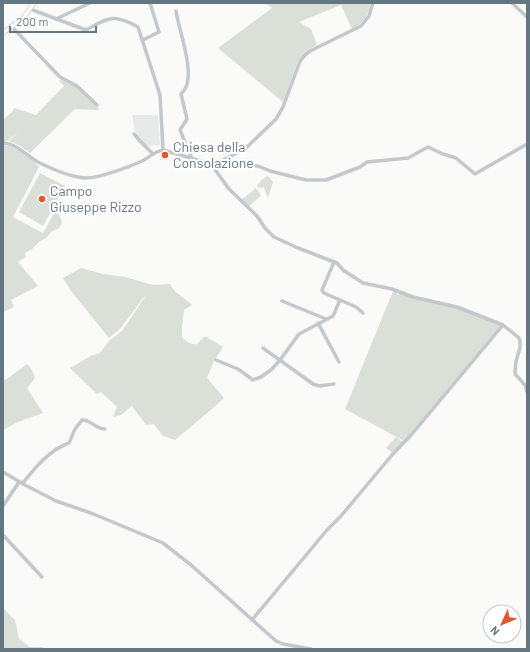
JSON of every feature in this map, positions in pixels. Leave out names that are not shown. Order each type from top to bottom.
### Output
[{"type":"main road","points":[[3,33],[23,18],[34,3]]},
{"type":"street","points":[[56,19],[90,3]]},
{"type":"street","points":[[143,40],[160,32],[150,3]]},
{"type":"street","points":[[3,143],[8,143],[15,146],[47,166],[81,177],[90,178],[140,162],[163,150],[192,159],[216,164],[246,148],[279,116],[298,66],[306,54],[361,26],[369,16],[373,3]]},
{"type":"street","points":[[512,3],[527,17]]},
{"type":"street","points":[[30,9],[86,30],[106,19],[116,18],[138,26],[160,95],[163,150]]},
{"type":"street","points":[[176,11],[188,62],[188,82],[185,90],[181,94],[187,119],[180,130],[192,159]]},
{"type":"street","points":[[12,27],[60,77],[77,86],[98,105]]},
{"type":"street","points":[[134,134],[153,154]]},
{"type":"street","points":[[225,160],[234,164],[258,166],[270,171],[306,180],[326,180],[360,167],[367,162],[408,158],[428,147],[456,158],[475,174],[527,144]]},
{"type":"street","points":[[211,164],[229,189],[257,216],[265,228],[274,237],[292,246],[337,263],[343,270],[363,283],[392,289],[413,297],[457,307],[503,325],[520,340],[520,348],[516,361],[515,372],[517,377],[525,385],[527,392]]},
{"type":"street","points":[[334,262],[323,291],[356,307],[363,313]]},
{"type":"street","points":[[216,360],[238,369],[253,380],[261,377],[280,360],[299,334],[334,315],[340,300]]},
{"type":"street","points":[[282,301],[326,319]]},
{"type":"street","points":[[318,323],[339,362]]},
{"type":"street","points":[[252,620],[327,530],[341,516],[392,455],[412,434],[503,325]]},
{"type":"street","points":[[263,348],[313,384],[319,386],[334,384]]},
{"type":"street","points":[[3,506],[41,461],[58,447],[69,443],[75,429],[82,420],[86,420],[98,428],[105,429]]},
{"type":"street","points":[[3,472],[21,483],[62,503],[92,513],[163,543],[191,565],[280,643],[311,649]]},
{"type":"street","points":[[3,535],[42,577]]},
{"type":"shaded area","points":[[265,3],[371,3],[365,19],[352,29],[341,5],[299,22],[311,29],[317,45],[307,50],[298,60],[283,102],[218,48],[272,8]]},
{"type":"shaded area","points":[[59,81],[72,84],[87,96],[100,110],[75,109],[30,153],[17,144],[9,141],[18,132],[7,141],[3,141],[3,120],[13,111],[14,108],[36,115],[64,86]]},
{"type":"shaded area","points":[[132,115],[158,115],[160,145],[146,146],[135,133]]},
{"type":"shaded area","points":[[3,145],[12,147],[22,153],[39,167],[13,217],[43,233],[57,208],[62,224],[58,229],[52,231],[46,238],[25,253],[26,257],[18,262],[38,286],[11,300],[14,307],[3,312]]},
{"type":"shaded area","name":"Campo Giuseppe Rizzo","points":[[40,173],[65,186],[43,226],[19,212]]},
{"type":"shaded area","points":[[268,176],[273,182],[268,198],[264,187],[260,188],[257,187],[257,185],[261,180]]},
{"type":"shaded area","points":[[255,188],[261,196],[249,206],[242,199]]},
{"type":"shaded area","points":[[81,268],[103,274],[125,277],[153,285],[170,284],[177,293],[192,305],[184,310],[182,337],[189,343],[197,344],[205,336],[223,347],[214,361],[207,378],[224,398],[175,440],[163,436],[154,424],[146,425],[132,406],[121,415],[113,417],[117,407],[101,392],[97,394],[70,368],[88,357],[100,353],[109,341],[122,331],[145,297],[120,329],[109,338],[71,291],[63,278]]},
{"type":"shaded area","points":[[393,291],[397,292],[399,295],[400,293],[457,308],[501,325],[404,441],[345,409]]},
{"type":"shaded area","points":[[27,364],[31,368],[35,378],[27,388],[43,413],[18,422],[3,430],[3,380],[7,379]]},
{"type":"shaded area","points":[[396,437],[403,442],[392,453],[386,448]]},
{"type":"shaded area","points":[[3,608],[15,620],[19,639],[30,647],[43,647],[44,649],[3,649]]},
{"type":"place","name":"Chiesa della Consolazione","points":[[165,155]]},
{"type":"place","name":"Campo Giuseppe Rizzo","points":[[42,199]]}]
